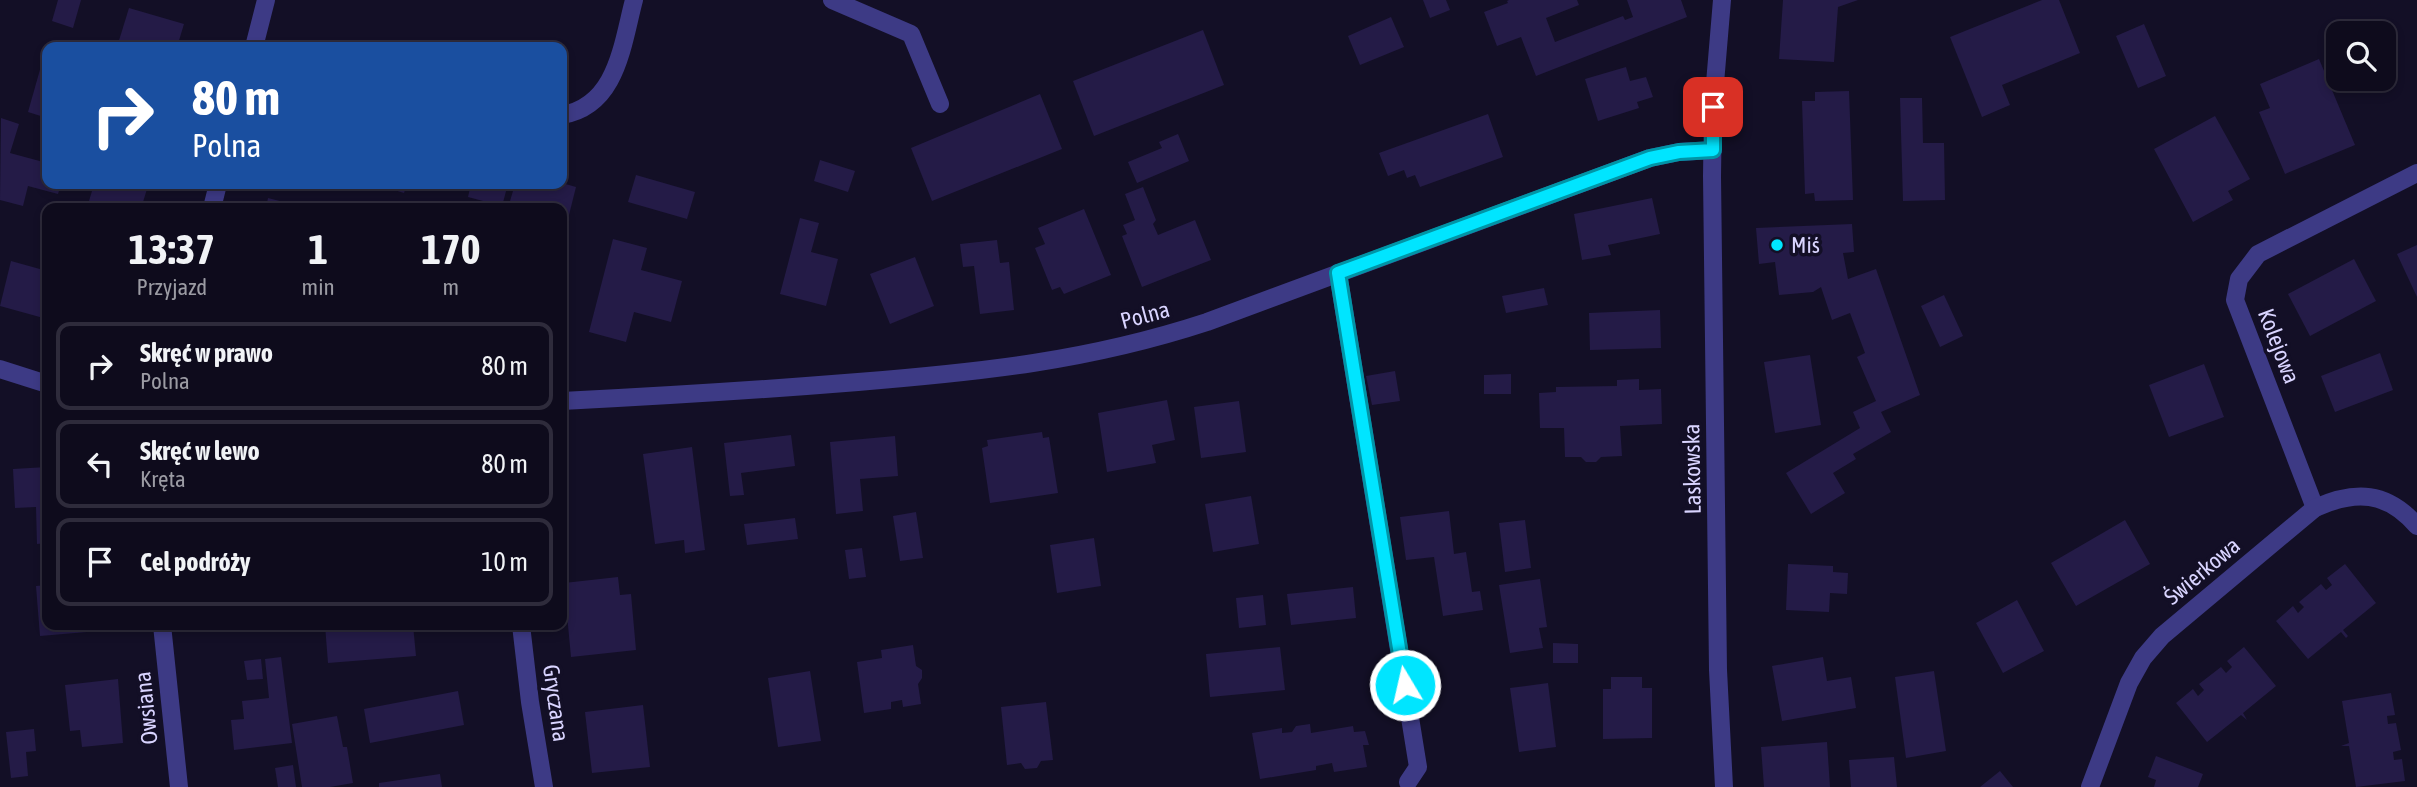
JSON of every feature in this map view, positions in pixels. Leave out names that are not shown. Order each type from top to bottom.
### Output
[{"type":"street","points":[[255,42],[266,0]]},
{"type":"street","points":[[567,114],[577,113],[596,100],[615,73],[634,0]]},
{"type":"street","points":[[832,0],[911,34],[940,104]]},
{"type":"street","name":"Laskowska","points":[[1722,0],[1713,150],[1718,670],[1724,787]]},
{"type":"street","name":"Polna","points":[[567,401],[768,389],[965,373],[1039,363],[1165,335],[1650,158],[1679,152],[1713,150]]},
{"type":"street","name":"Kolejowa","points":[[2315,508],[2235,300],[2239,279],[2258,254],[2417,173]]},
{"type":"street","points":[[1338,273],[1418,768],[1408,782]]},
{"type":"street","points":[[0,369],[42,382]]},
{"type":"street","name":"Świerkowa","points":[[2090,787],[2129,683],[2143,657],[2162,636],[2315,508],[2338,498],[2365,496],[2388,501],[2414,518]]},
{"type":"street","name":"Owsiana","points":[[163,630],[179,787]]},
{"type":"street","name":"Gryczana","points":[[522,630],[544,787]]},
{"type":"building","points":[[58,0],[81,0],[73,28],[52,21]]},
{"type":"building","points":[[1423,0],[1446,0],[1450,10],[1430,18]]},
{"type":"building","points":[[1509,0],[1577,0],[1579,5],[1546,18],[1555,42],[1623,16],[1625,20],[1633,17],[1627,0],[1681,0],[1687,17],[1536,76],[1521,37],[1497,46],[1484,12],[1508,3]]},
{"type":"building","points":[[1783,0],[1858,0],[1838,7],[1834,62],[1779,59]]},
{"type":"building","points":[[2042,0],[2059,0],[2080,53],[2002,85],[2010,105],[1982,117],[1950,37]]},
{"type":"building","points":[[129,8],[184,24],[179,42],[119,42]]},
{"type":"building","points":[[1391,17],[1404,47],[1360,65],[1348,36]]},
{"type":"building","points":[[2144,24],[2166,76],[2138,88],[2116,36]]},
{"type":"building","points":[[1203,30],[1224,85],[1094,136],[1073,81]]},
{"type":"building","points":[[2319,59],[2326,76],[2326,91],[2332,91],[2355,145],[2285,174],[2259,112],[2270,108],[2260,84]]},
{"type":"building","points":[[42,63],[42,116],[28,112]]},
{"type":"building","points":[[1626,67],[1630,81],[1646,77],[1653,97],[1637,102],[1639,108],[1598,121],[1585,79]]},
{"type":"building","points":[[1849,91],[1853,200],[1815,201],[1814,193],[1805,194],[1802,101],[1815,101],[1815,92]]},
{"type":"building","points":[[1040,94],[1062,149],[932,201],[911,148]]},
{"type":"building","points":[[1900,98],[1922,98],[1923,143],[1944,143],[1945,200],[1903,201]]},
{"type":"building","points":[[1488,114],[1503,157],[1420,187],[1415,175],[1407,178],[1404,170],[1388,176],[1379,153]]},
{"type":"building","points":[[2215,116],[2250,179],[2228,191],[2233,200],[2193,222],[2154,149]]},
{"type":"building","points":[[1,118],[19,124],[10,153],[42,162],[42,189],[60,189],[58,194],[28,186],[23,206],[0,200]]},
{"type":"building","points":[[1178,134],[1189,161],[1137,183],[1128,162],[1162,148],[1159,142]]},
{"type":"building","points":[[820,160],[855,171],[848,192],[814,181]]},
{"type":"building","points":[[636,175],[695,192],[687,219],[628,202]]},
{"type":"building","points":[[567,184],[576,187],[567,223],[567,203],[509,203],[514,189],[567,189]]},
{"type":"building","points":[[1143,187],[1156,220],[1153,224],[1158,235],[1195,220],[1211,260],[1142,287],[1122,236],[1127,234],[1123,225],[1135,220],[1125,194]]},
{"type":"building","points":[[93,189],[147,189],[143,202],[147,203],[88,203]]},
{"type":"building","points":[[470,189],[507,189],[503,203],[468,197]]},
{"type":"building","points":[[268,198],[287,203],[267,203]]},
{"type":"building","points":[[1652,198],[1660,234],[1608,245],[1611,255],[1582,260],[1574,214]]},
{"type":"building","points":[[1084,209],[1111,275],[1064,294],[1060,287],[1052,290],[1035,248],[1045,244],[1038,228]]},
{"type":"building","points":[[800,218],[819,223],[811,252],[838,259],[826,306],[780,294]]},
{"type":"building","points":[[1852,224],[1854,252],[1843,253],[1848,279],[1876,269],[1920,395],[1881,412],[1891,432],[1853,454],[1856,459],[1833,473],[1845,493],[1811,514],[1786,473],[1860,428],[1853,412],[1876,401],[1857,357],[1865,353],[1850,313],[1832,320],[1821,287],[1813,292],[1779,295],[1775,262],[1759,264],[1756,228]]},
{"type":"building","points":[[613,239],[647,248],[641,270],[682,281],[671,322],[634,312],[626,342],[589,332]]},
{"type":"building","points":[[997,240],[1000,263],[1009,262],[1014,310],[980,314],[974,266],[963,267],[960,244]]},
{"type":"building","points":[[2417,245],[2417,297],[2397,254]]},
{"type":"building","points":[[915,257],[934,306],[890,324],[870,274]]},
{"type":"building","points":[[2354,259],[2376,301],[2310,336],[2288,294]]},
{"type":"building","points":[[11,261],[42,270],[42,318],[0,306]]},
{"type":"building","points":[[1544,288],[1548,305],[1506,313],[1502,296]]},
{"type":"building","points":[[1944,295],[1963,336],[1940,347],[1921,306]]},
{"type":"building","points":[[1660,310],[1661,348],[1590,350],[1589,313]]},
{"type":"building","points":[[2380,353],[2393,390],[2335,412],[2321,376]]},
{"type":"building","points":[[1810,355],[1821,425],[1775,433],[1764,362]]},
{"type":"building","points":[[2204,364],[2224,417],[2169,437],[2149,385]]},
{"type":"building","points":[[1395,371],[1400,401],[1372,405],[1366,376]]},
{"type":"building","points":[[1511,374],[1511,394],[1484,394],[1484,375]]},
{"type":"building","points":[[1639,379],[1639,390],[1661,389],[1662,424],[1620,426],[1622,456],[1601,457],[1596,462],[1586,462],[1581,457],[1565,457],[1564,428],[1540,428],[1539,393],[1556,392],[1556,387],[1617,386],[1617,380]]},
{"type":"building","points":[[1167,400],[1175,440],[1152,445],[1156,463],[1107,472],[1098,413]]},
{"type":"building","points":[[1239,401],[1246,452],[1201,458],[1194,407]]},
{"type":"building","points":[[1042,432],[1043,438],[1049,437],[1058,493],[990,503],[982,448],[988,446],[987,440]]},
{"type":"building","points":[[791,435],[795,466],[741,473],[744,495],[730,496],[724,443]]},
{"type":"building","points":[[895,436],[898,476],[860,479],[863,511],[836,514],[830,442]]},
{"type":"building","points":[[692,447],[705,550],[685,553],[684,540],[655,544],[643,454]]},
{"type":"building","points":[[42,467],[42,544],[37,544],[36,507],[15,508],[13,469]]},
{"type":"building","points":[[1251,496],[1259,544],[1213,552],[1205,504]]},
{"type":"building","points":[[1449,511],[1454,554],[1466,552],[1472,592],[1480,591],[1483,610],[1443,616],[1434,557],[1406,560],[1400,517]]},
{"type":"building","points":[[916,512],[923,558],[900,561],[893,516]]},
{"type":"building","points":[[795,518],[798,539],[747,545],[744,524]]},
{"type":"building","points":[[1525,520],[1531,568],[1505,572],[1499,523]]},
{"type":"building","points":[[2125,520],[2150,564],[2076,606],[2051,563]]},
{"type":"building","points":[[1094,538],[1101,586],[1057,593],[1050,545]]},
{"type":"building","points":[[862,548],[866,577],[849,579],[845,550]]},
{"type":"building","points":[[1788,564],[1833,566],[1833,572],[1848,573],[1847,594],[1830,593],[1829,612],[1786,610]]},
{"type":"building","points":[[2345,564],[2376,603],[2343,630],[2348,636],[2346,638],[2341,632],[2308,659],[2276,621],[2293,606],[2298,613],[2304,607],[2299,602],[2321,584],[2326,590],[2332,585],[2327,578]]},
{"type":"building","points":[[618,577],[620,595],[631,594],[636,650],[571,657],[567,583]]},
{"type":"building","points":[[1540,579],[1547,627],[1539,628],[1543,648],[1510,653],[1499,585]]},
{"type":"building","points":[[42,585],[42,630],[110,630],[40,636],[36,586]]},
{"type":"building","points":[[1353,587],[1356,618],[1291,625],[1287,594]]},
{"type":"building","points":[[1263,595],[1266,625],[1239,628],[1236,598]]},
{"type":"building","points":[[2017,600],[2044,651],[2003,673],[1976,623]]},
{"type":"building","points":[[325,630],[413,630],[416,656],[328,663]]},
{"type":"building","points":[[1553,643],[1578,644],[1578,663],[1553,663]]},
{"type":"building","points":[[913,645],[916,666],[922,670],[922,678],[918,684],[921,704],[903,707],[902,700],[891,702],[891,709],[864,713],[857,662],[882,658],[881,650]]},
{"type":"building","points":[[1280,647],[1285,690],[1210,697],[1206,654]]},
{"type":"building","points":[[2244,647],[2276,686],[2243,713],[2247,720],[2241,715],[2207,742],[2176,703],[2193,689],[2198,696],[2204,690],[2199,684],[2221,667],[2226,673],[2232,667],[2227,661]]},
{"type":"building","points":[[281,657],[292,743],[234,750],[231,720],[244,719],[242,701],[269,698],[265,659]]},
{"type":"building","points":[[1823,657],[1827,681],[1851,677],[1856,708],[1782,721],[1772,666]]},
{"type":"building","points":[[261,659],[263,679],[247,680],[244,661]]},
{"type":"building","points":[[810,671],[821,741],[778,747],[768,678]]},
{"type":"building","points":[[1934,671],[1946,751],[1906,758],[1895,677]]},
{"type":"building","points":[[1611,677],[1642,677],[1642,688],[1652,688],[1652,738],[1603,739],[1603,689],[1611,689]]},
{"type":"building","points":[[118,679],[123,743],[82,747],[80,730],[70,731],[65,685]]},
{"type":"building","points":[[1548,683],[1556,747],[1519,752],[1510,688]]},
{"type":"building","points":[[458,691],[464,725],[370,743],[364,709]]},
{"type":"building","points":[[2391,693],[2395,715],[2387,716],[2388,724],[2396,723],[2401,750],[2393,752],[2394,760],[2402,759],[2405,781],[2356,787],[2349,746],[2341,746],[2349,743],[2342,701]]},
{"type":"building","points":[[1046,702],[1053,760],[1041,761],[1037,768],[1025,769],[1021,763],[1007,765],[1001,707]]},
{"type":"building","points":[[643,705],[650,767],[592,773],[585,712]]},
{"type":"building","points":[[337,716],[343,747],[347,747],[353,783],[330,787],[302,787],[292,724]]},
{"type":"building","points":[[1310,724],[1311,733],[1353,726],[1354,732],[1365,731],[1369,745],[1363,745],[1367,767],[1334,772],[1332,763],[1316,766],[1316,770],[1260,779],[1252,733],[1282,728],[1282,733],[1292,732],[1296,726]]},
{"type":"building","points":[[34,729],[36,751],[26,752],[28,776],[11,778],[6,732]]},
{"type":"building","points":[[1827,742],[1830,787],[1764,787],[1761,747]]},
{"type":"building","points":[[2156,756],[2203,774],[2198,787],[2154,787],[2156,780],[2148,777]]},
{"type":"building","points":[[1894,757],[1897,787],[1851,787],[1849,760]]},
{"type":"building","points":[[293,765],[296,787],[278,787],[275,768]]},
{"type":"building","points":[[2000,771],[2013,787],[1980,787]]},
{"type":"building","points":[[440,774],[442,787],[379,787],[379,783]]},
{"type":"place","name":"Miś","points":[[1777,245]]},
{"type":"route","points":[[1405,685],[1338,273],[1633,163],[1679,152],[1713,150],[1713,107]]}]
